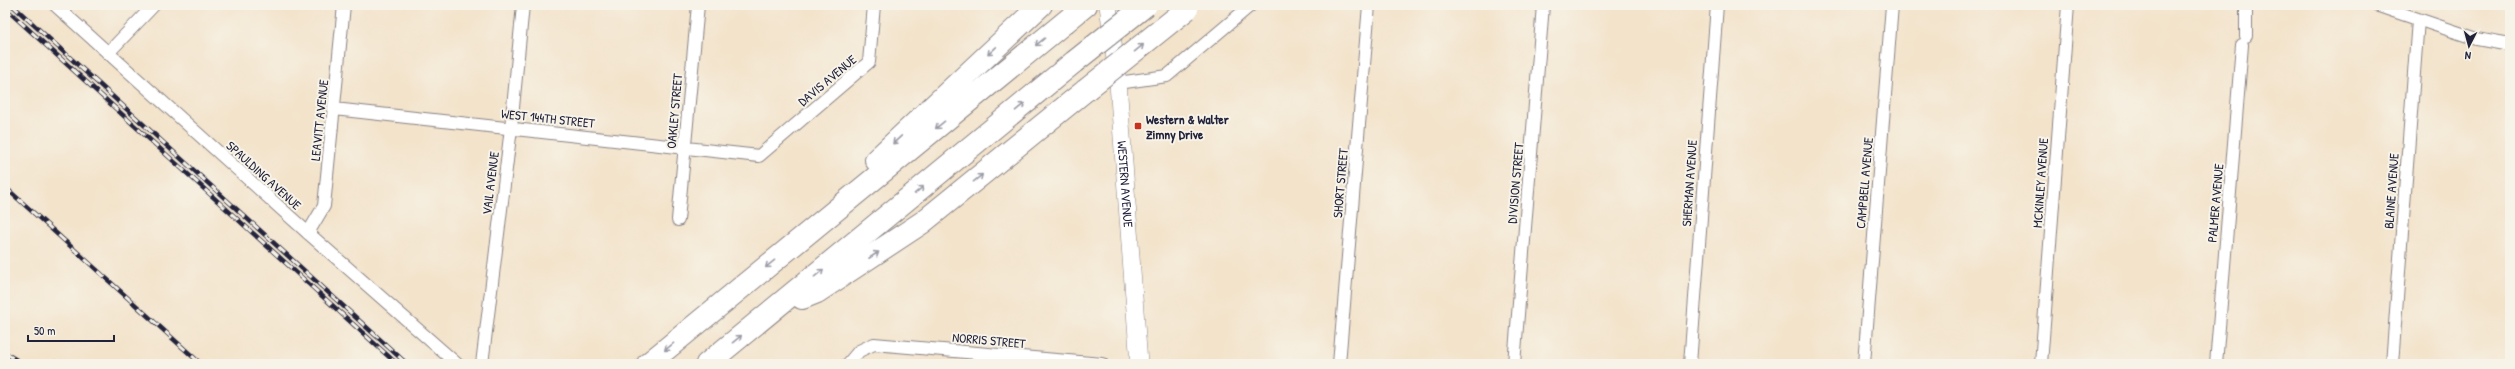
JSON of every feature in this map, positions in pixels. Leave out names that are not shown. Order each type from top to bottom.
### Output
[{"type":"highway","points":[[832,213],[878,158],[1041,5]]},
{"type":"highway","points":[[707,364],[1074,62],[1146,5]]},
{"type":"highway","points":[[778,306],[817,292],[923,222],[1189,7]]},
{"type":"highway","points":[[648,364],[1078,11]]},
{"type":"main road","name":"WESTERN AVENUE","points":[[1108,5],[1118,84],[1139,364]]},
{"type":"street","name":"SPAULDING AVENUE","points":[[54,5],[308,233],[457,364]]},
{"type":"street","points":[[108,53],[154,5]]},
{"type":"street","name":"LEAVITT AVENUE","points":[[308,233],[324,206],[344,5]]},
{"type":"street","name":"VAIL AVENUE","points":[[482,364],[512,128],[523,5]]},
{"type":"street","name":"OAKLEY STREET","points":[[678,220],[698,5]]},
{"type":"street","name":"DAVIS AVENUE","points":[[759,156],[869,62],[874,5]]},
{"type":"street","points":[[1118,84],[1167,76],[1251,5]]},
{"type":"street","name":"SHORT STREET","points":[[1339,364],[1369,5]]},
{"type":"street","name":"DIVISION STREET","points":[[1514,364],[1543,5]]},
{"type":"street","name":"SHERMAN AVENUE","points":[[1690,364],[1717,5]]},
{"type":"street","name":"CAMPBELL AVENUE","points":[[1864,364],[1892,5]]},
{"type":"street","name":"MCKINLEY AVENUE","points":[[2040,364],[2068,5]]},
{"type":"street","name":"PALMER AVENUE","points":[[2216,364],[2246,5]]},
{"type":"street","points":[[2376,5],[2477,39],[2510,45]]},
{"type":"street","name":"BLAINE AVENUE","points":[[2392,364],[2418,20]]},
{"type":"street","name":"WEST 144TH STREET","points":[[334,109],[759,156]]},
{"type":"street","name":"NORRIS STREET","points":[[848,364],[859,351],[874,344],[1102,364]]},
{"type":"railway","points":[[12,5],[407,364]]},
{"type":"railway","points":[[5,8],[397,364]]},
{"type":"railway","points":[[5,187],[201,364]]},
{"type":"railway","points":[[5,353],[23,364]]},
{"type":"place","name":"Western & Walter Zimny Drive","points":[[1138,126]]}]
